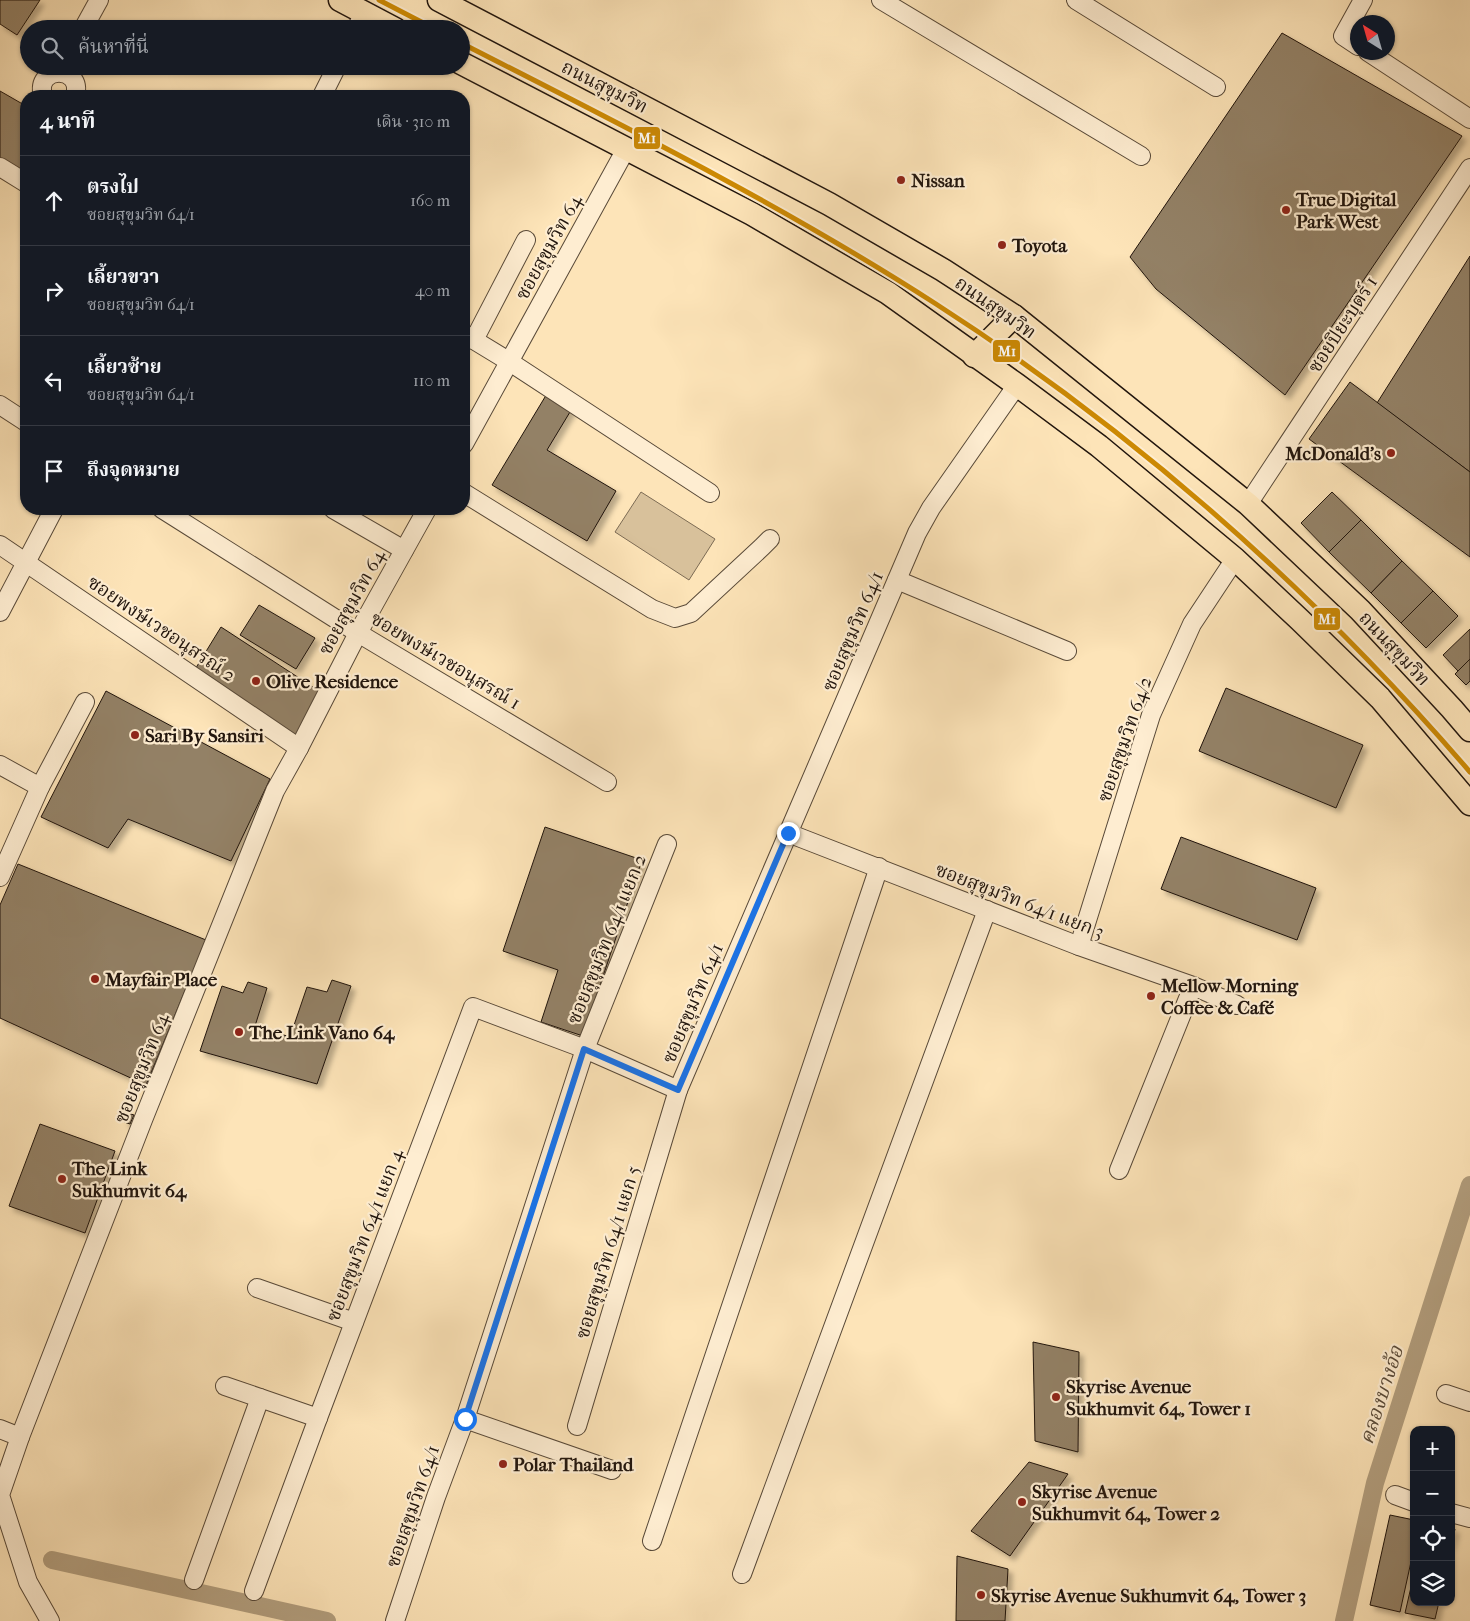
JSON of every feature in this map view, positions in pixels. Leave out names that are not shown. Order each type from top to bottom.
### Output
[{"type":"main road","points":[[340,0],[359,20]]},
{"type":"main road","name":"ถนนสุขุมวิท","points":[[439,0],[829,204],[943,270],[1014,316],[1248,504],[1360,610],[1470,730]]},
{"type":"main road","points":[[470,68],[752,214],[879,288],[1100,446],[1234,559],[1300,620],[1380,698],[1470,804]]},
{"type":"main road","points":[[974,356],[1014,316]]},
{"type":"street","points":[[88,20],[98,0]]},
{"type":"street","points":[[881,0],[1141,156]]},
{"type":"street","points":[[1076,0],[1216,87]]},
{"type":"street","points":[[1355,15],[1363,0]]},
{"type":"street","points":[[1350,23],[1343,36],[1350,41]]},
{"type":"street","points":[[1380,60],[1470,119]]},
{"type":"street","points":[[42,90],[43,83],[49,75]]},
{"type":"street","points":[[68,75],[72,78],[76,90]]},
{"type":"street","points":[[325,90],[332,75]]},
{"type":"street","name":"ซอยสุขุมวิท 64","points":[[470,433],[626,149]]},
{"type":"street","points":[[0,167],[20,179]]},
{"type":"street","name":"ซอยปิยะบุตร์ 1","points":[[1248,504],[1470,168]]},
{"type":"street","points":[[470,335],[526,240]]},
{"type":"street","points":[[470,338],[710,493]]},
{"type":"street","name":"ซอยสุขุมวิท 64/1","points":[[396,1619],[436,1497],[465,1419],[584,1049],[678,1090],[917,533],[931,508],[1017,386]]},
{"type":"street","points":[[0,405],[20,418]]},
{"type":"street","points":[[470,497],[652,609],[674,618],[691,613],[770,539]]},
{"type":"street","points":[[0,612],[51,515]]},
{"type":"street","name":"ซอยพงษ์เวชอนุสรณ์ 1","points":[[171,515],[358,633],[607,782]]},
{"type":"street","points":[[343,515],[404,550]]},
{"type":"street","name":"ซอยสุขุมวิท 64","points":[[50,1621],[28,1582],[0,1495],[20,1437],[143,1120],[271,800],[358,633],[424,515]]},
{"type":"street","name":"ซอยพงษ์เวชอนุสรณ์ 2","points":[[0,545],[299,748]]},
{"type":"street","name":"ซอยสุขุมวิท 64/2","points":[[1079,946],[1150,715],[1192,624],[1234,559]]},
{"type":"street","points":[[897,580],[1067,652]]},
{"type":"street","points":[[0,877],[40,787],[85,702]]},
{"type":"street","points":[[0,765],[40,787]]},
{"type":"street","name":"ซอยสุขุมวิท 64/1 แยก 3","points":[[788,833],[1079,946],[1193,986],[1237,1005]]},
{"type":"street","name":"ซอยสุขุมวิท 64/1 แยก 2","points":[[584,1049],[667,844]]},
{"type":"street","points":[[652,1541],[879,867]]},
{"type":"street","points":[[742,1574],[987,910]]},
{"type":"street","points":[[1119,1170],[1193,986]]},
{"type":"street","name":"ซอยสุขุมวิท 64/1 แยก 4","points":[[254,1591],[473,1007],[584,1049]]},
{"type":"street","name":"ซอยสุขุมวิท 64/1 แยก 5","points":[[577,1426],[678,1090]]},
{"type":"street","points":[[257,1288],[354,1322]]},
{"type":"street","points":[[225,1386],[318,1418]]},
{"type":"street","points":[[1446,1394],[1470,1402]]},
{"type":"street","points":[[194,1580],[260,1398]]},
{"type":"street","points":[[465,1419],[612,1470]]},
{"type":"street","points":[[0,1429],[20,1437]]},
{"type":"street","points":[[1395,1495],[1410,1501]]},
{"type":"street","points":[[1455,1514],[1470,1518]]},
{"type":"shaded area","points":[[641,492],[715,539],[689,580],[615,532]]},
{"type":"building","points":[[0,0],[40,0],[27,20],[20,20],[20,30],[17,35],[0,24]]},
{"type":"building","name":"True Digital Park West","points":[[1282,33],[1462,136],[1285,395],[1156,289],[1130,257]]},
{"type":"building","points":[[0,91],[20,103],[20,173],[0,161]]},
{"type":"building","points":[[1470,256],[1470,472],[1377,403]]},
{"type":"building","points":[[1350,382],[1470,472],[1470,557],[1309,439]]},
{"type":"building","points":[[548,392],[573,407],[547,450],[616,491],[587,541],[492,485]]},
{"type":"building","points":[[1332,492],[1361,520],[1329,552],[1301,523]]},
{"type":"building","points":[[1361,520],[1402,561],[1371,593],[1329,552]]},
{"type":"building","points":[[1402,561],[1433,591],[1401,623],[1371,593]]},
{"type":"building","points":[[1433,591],[1458,616],[1426,648],[1401,623]]},
{"type":"building","points":[[259,605],[315,638],[296,669],[240,635]]},
{"type":"building","name":"Olive Residence","points":[[221,627],[319,691],[295,739],[194,671]]},
{"type":"building","points":[[1470,629],[1470,659],[1458,671],[1443,655]]},
{"type":"building","points":[[1470,659],[1470,681],[1466,685],[1455,674]]},
{"type":"building","points":[[1226,688],[1363,745],[1336,808],[1199,751]]},
{"type":"building","name":"Sari By Sansiri","points":[[106,691],[270,779],[231,861],[128,819],[108,848],[41,817]]},
{"type":"building","points":[[545,827],[642,860],[583,1036],[541,1022],[558,970],[503,951]]},
{"type":"building","points":[[1181,837],[1316,888],[1297,940],[1161,889]]},
{"type":"building","name":"Mayfair Place","points":[[18,864],[206,940],[146,1085],[0,1018],[0,905]]},
{"type":"building","name":"The Link Vano 64","points":[[332,980],[351,986],[317,1084],[200,1051],[222,986],[243,993],[248,982],[267,988],[255,1026],[290,1037],[307,987],[327,992]]},
{"type":"building","points":[[128,1113],[134,1115],[130,1124],[124,1122]]},
{"type":"building","name":"The Link Sukhumvit 64","points":[[40,1124],[115,1151],[85,1233],[9,1206]]},
{"type":"building","name":"Skyrise Avenue Sukhumvit 64, Tower 1","points":[[1033,1342],[1079,1352],[1078,1452],[1035,1441]]},
{"type":"building","name":"Skyrise Avenue Sukhumvit 64, Tower 2","points":[[1029,1462],[1068,1474],[1010,1556],[971,1531]]},
{"type":"building","points":[[1390,1515],[1410,1519],[1410,1566],[1400,1612],[1370,1605]]},
{"type":"building","name":"Skyrise Avenue Sukhumvit 64, Tower 3","points":[[957,1556],[1008,1569],[1005,1621],[956,1621]]},
{"type":"building","points":[[1410,1591],[1410,1606],[1438,1606],[1435,1619],[1405,1613]]},
{"type":"waterway","name":"คลองบางอ้อ","points":[[1344,1621],[1375,1483],[1470,1185]]},
{"type":"waterway","points":[[52,1560],[327,1621]]},
{"type":"transit line","name":"M1","points":[[379,0],[418,20]]},
{"type":"transit line","name":"M1","points":[[470,48],[642,136],[820,233],[879,268],[1010,353],[1082,406],[1220,518],[1349,641],[1411,705],[1470,772]]},
{"type":"place","name":"Nissan","points":[[901,180]]},
{"type":"place","name":"True Digital Park West","points":[[1286,210]]},
{"type":"place","name":"Toyota","points":[[1002,245]]},
{"type":"place","name":"McDonald's","points":[[1391,453]]},
{"type":"place","name":"Olive Residence","points":[[256,681]]},
{"type":"place","name":"Sari By Sansiri","points":[[135,735]]},
{"type":"place","name":"Mayfair Place","points":[[95,979]]},
{"type":"place","name":"Mellow Morning Coffee & Café","points":[[1151,996]]},
{"type":"place","name":"The Link Vano 64","points":[[239,1032]]},
{"type":"place","name":"The Link Sukhumvit 64","points":[[62,1179]]},
{"type":"place","name":"Skyrise Avenue Sukhumvit 64, Tower 1","points":[[1056,1397]]},
{"type":"place","name":"Polar Thailand","points":[[503,1464]]},
{"type":"place","name":"Skyrise Avenue Sukhumvit 64, Tower 2","points":[[1022,1502]]},
{"type":"place","name":"Skyrise Avenue Sukhumvit 64, Tower 3","points":[[981,1595]]},
{"type":"route","points":[[465,1419],[584,1049],[678,1090],[788,833]]}]
